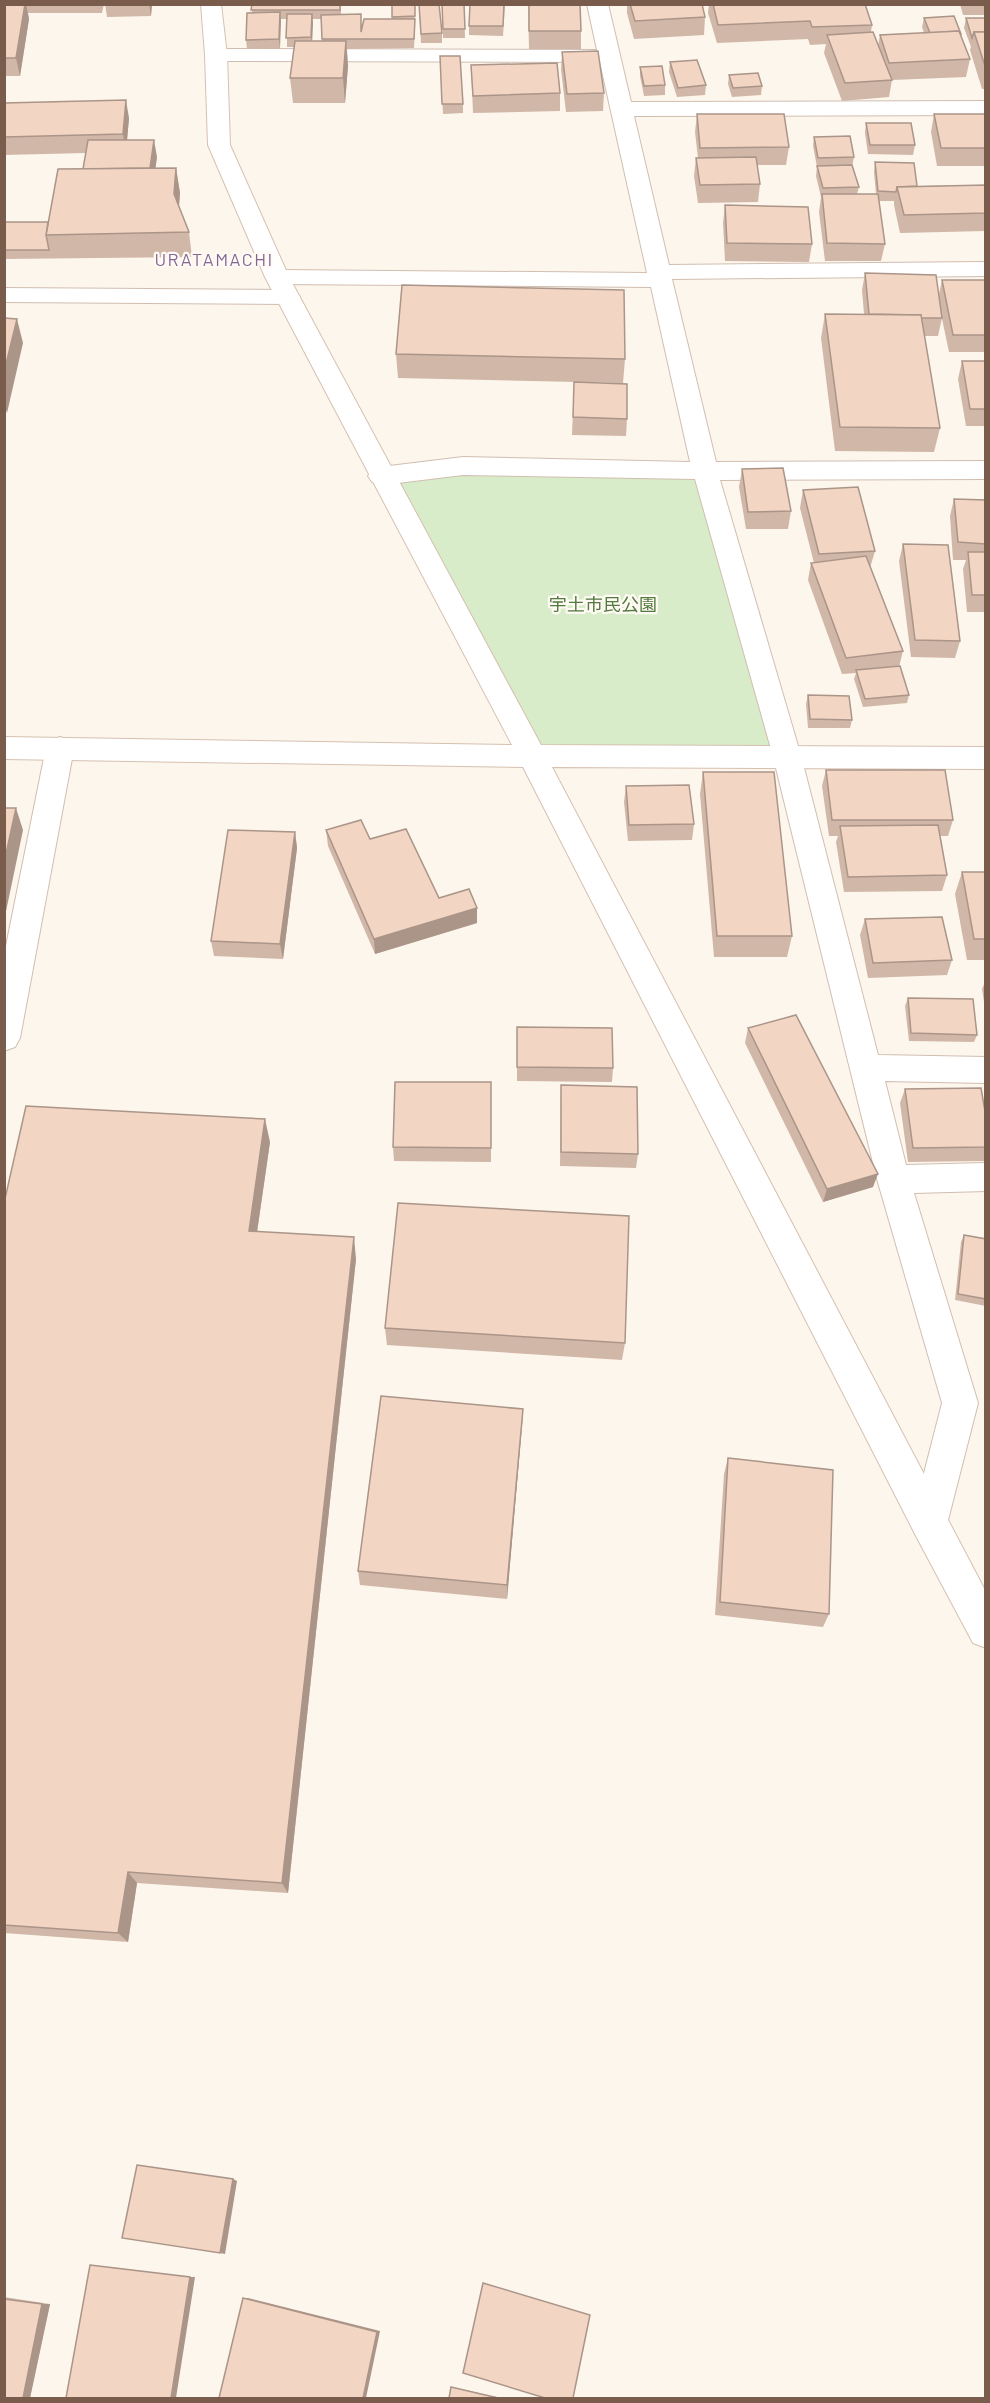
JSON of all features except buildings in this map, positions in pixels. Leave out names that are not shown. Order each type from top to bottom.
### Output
[{"type":"street","points":[[211,4],[216,55],[219,144],[282,287],[532,756],[986,1630]]},
{"type":"street","points":[[597,4],[705,471],[787,756],[893,1179],[973,1405],[929,1524]]},
{"type":"street","points":[[216,55],[610,56]]},
{"type":"street","points":[[620,109],[986,108]]},
{"type":"street","points":[[4,295],[986,268]]},
{"type":"street","points":[[381,476],[463,466],[705,471],[986,470]]},
{"type":"street","points":[[4,748],[532,756],[986,758]]},
{"type":"street","points":[[4,1038],[60,748]]},
{"type":"street","points":[[866,1068],[986,1070]]},
{"type":"street","points":[[893,1179],[986,1177]]},
{"type":"green space","name":"宇土市民公園","points":[[463,466],[705,471],[787,756],[532,756],[381,476]]},
{"type":"district","name":"URATAMACHI","points":[[214,259]]}]
